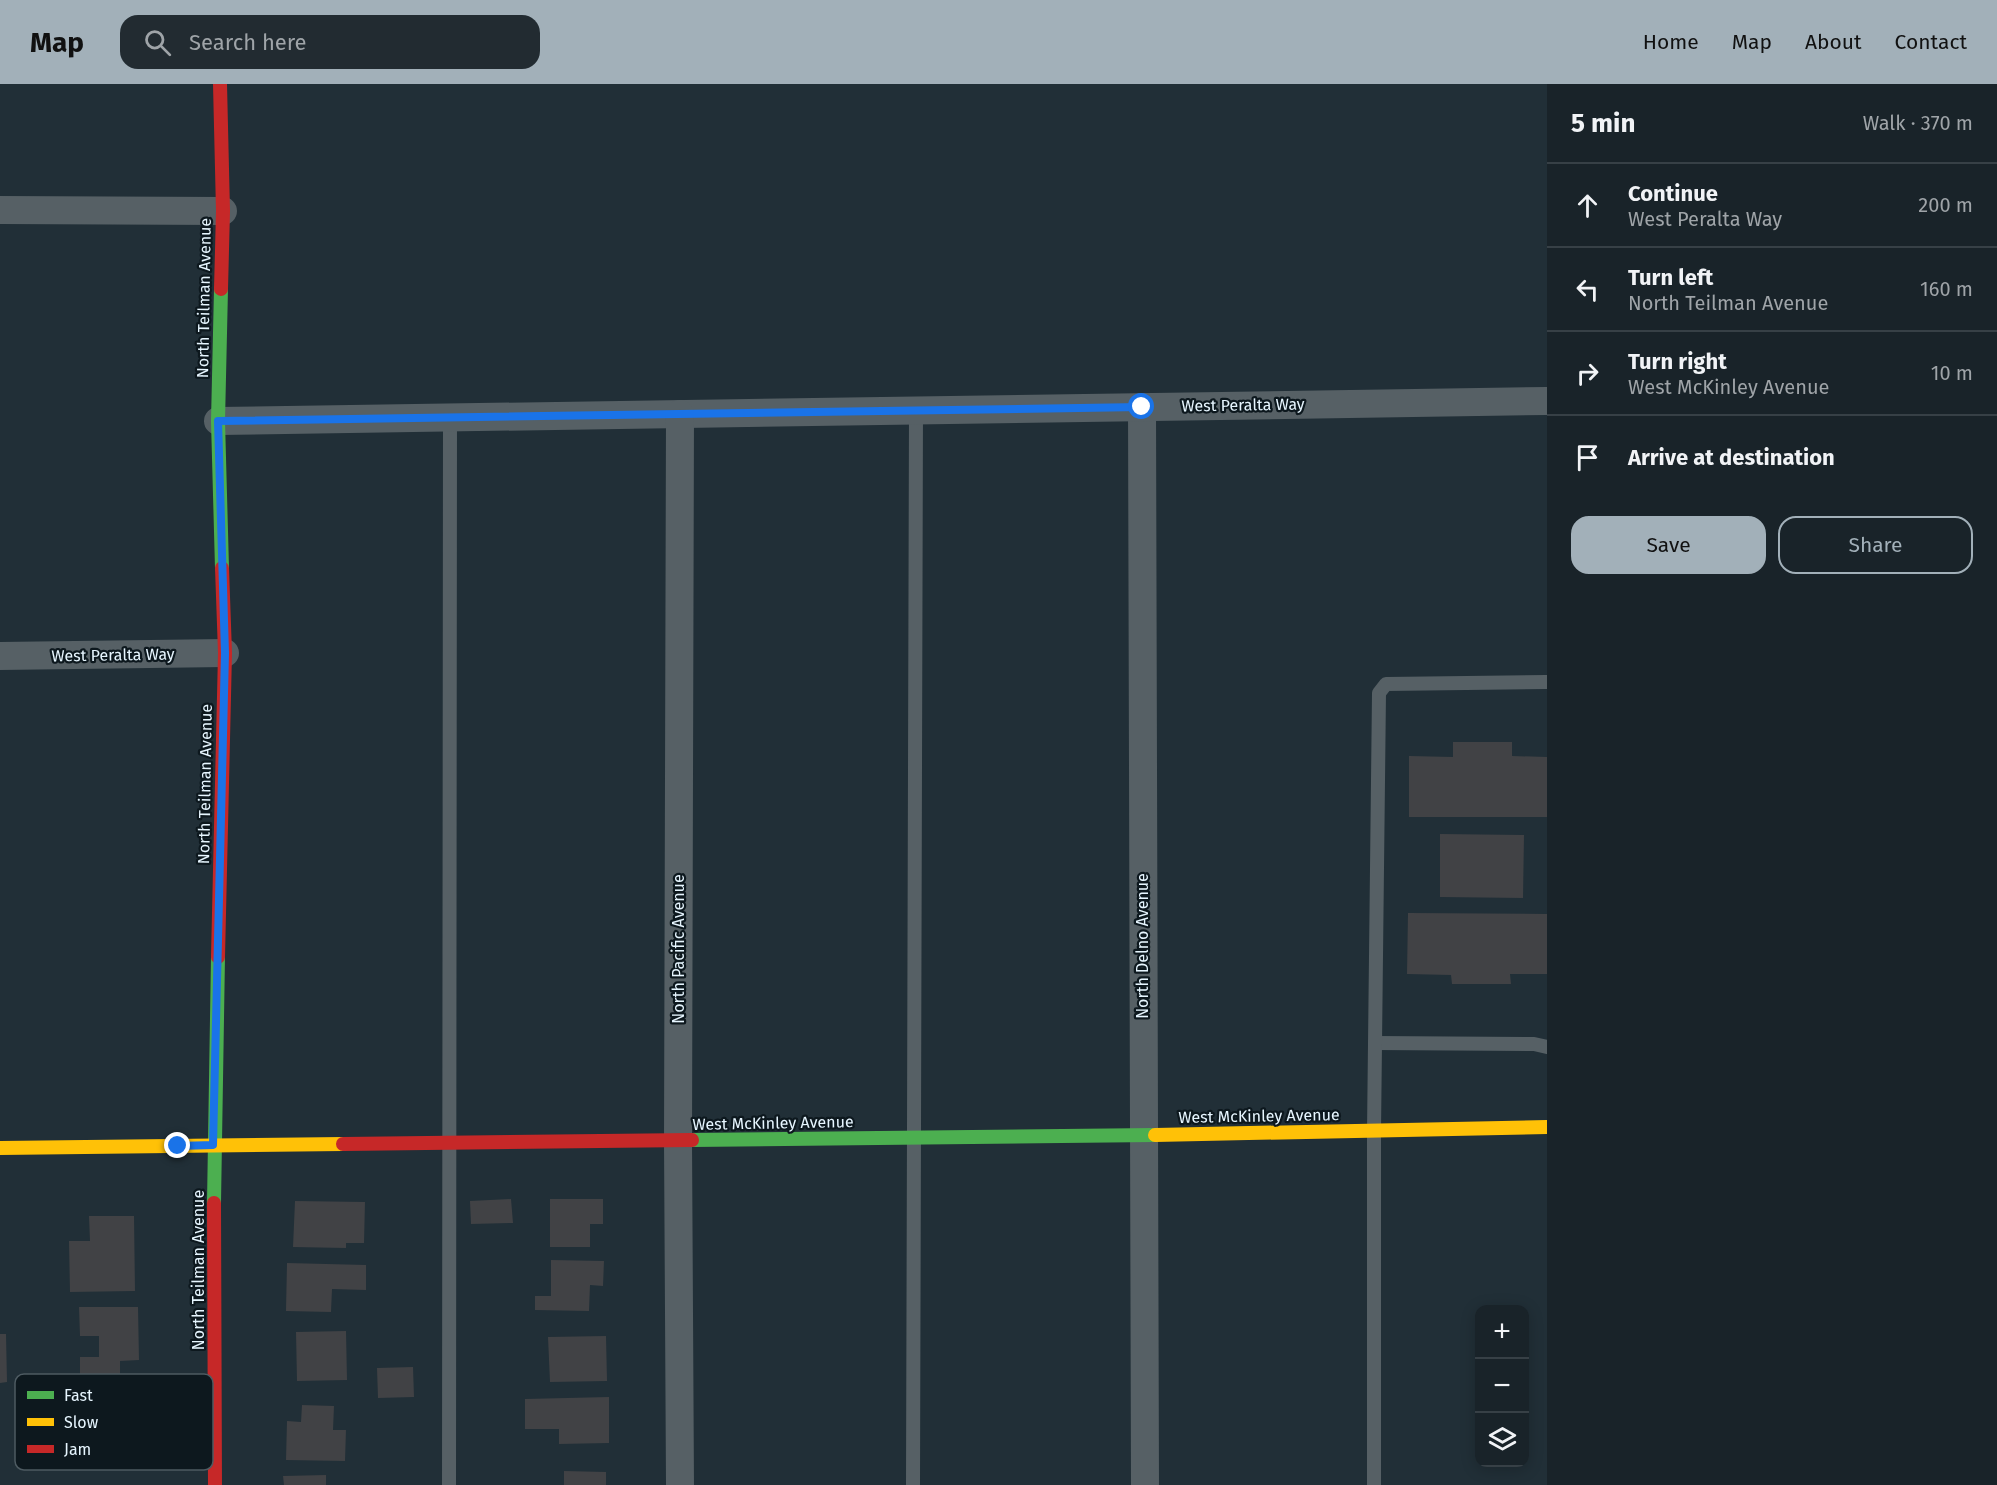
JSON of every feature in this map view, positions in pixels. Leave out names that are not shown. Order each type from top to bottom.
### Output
[{"type":"main road","name":"North Teilman Avenue","points":[[215,1485],[213,1145],[225,653],[218,421],[223,211],[220,84]]},
{"type":"main road","name":"West McKinley Avenue","points":[[0,1148],[1143,1135],[1547,1127]]},
{"type":"street","points":[[0,210],[223,211]]},
{"type":"street","name":"West Peralta Way","points":[[218,421],[1547,401]]},
{"type":"street","name":"North Delno Avenue","points":[[1142,407],[1145,1485]]},
{"type":"street","name":"North Pacific Avenue","points":[[680,414],[678,1141],[680,1485]]},
{"type":"street","name":"West Peralta Way","points":[[0,656],[225,653]]},
{"type":"lane","points":[[913,1485],[916,410]]},
{"type":"lane","points":[[449,1485],[450,418]]},
{"type":"lane","points":[[1374,1485],[1374,1131],[1379,693],[1386,684],[1546,682]]},
{"type":"lane","points":[[1375,1043],[1534,1044],[1547,1047]]},
{"type":"building","points":[[1453,742],[1512,742],[1512,756],[1547,757],[1547,817],[1409,817],[1409,756],[1453,757]]},
{"type":"building","points":[[1440,834],[1524,835],[1523,898],[1440,897]]},
{"type":"building","points":[[1408,913],[1547,914],[1547,974],[1510,974],[1511,984],[1452,984],[1451,975],[1407,974]]},
{"type":"building","points":[[511,1199],[513,1223],[471,1224],[470,1201]]},
{"type":"building","points":[[550,1199],[603,1199],[603,1224],[590,1224],[590,1247],[550,1247]]},
{"type":"building","points":[[295,1201],[365,1202],[364,1243],[346,1243],[346,1248],[293,1247]]},
{"type":"building","points":[[89,1216],[134,1216],[135,1291],[70,1292],[69,1241],[90,1241]]},
{"type":"building","points":[[551,1260],[604,1261],[603,1286],[590,1285],[589,1311],[535,1310],[535,1296],[551,1296]]},
{"type":"building","points":[[287,1263],[366,1265],[366,1290],[332,1289],[331,1312],[286,1311]]},
{"type":"building","points":[[79,1307],[138,1307],[139,1360],[120,1361],[120,1374],[80,1374],[80,1357],[99,1357],[99,1336],[80,1336]]},
{"type":"building","points":[[346,1331],[347,1380],[297,1381],[296,1332]]},
{"type":"building","points":[[0,1334],[6,1334],[7,1382],[0,1383]]},
{"type":"building","points":[[606,1336],[607,1381],[550,1382],[548,1337]]},
{"type":"building","points":[[413,1367],[414,1397],[378,1398],[377,1368]]},
{"type":"building","points":[[609,1397],[609,1443],[559,1444],[559,1429],[525,1429],[525,1399]]},
{"type":"building","points":[[302,1405],[334,1406],[333,1430],[346,1430],[345,1461],[286,1460],[287,1421],[301,1422]]},
{"type":"building","points":[[564,1471],[606,1472],[606,1485],[564,1485]]},
{"type":"building","points":[[326,1475],[326,1485],[284,1485],[283,1476]]},
{"type":"traffic: fast","points":[[221,289],[218,421],[222,568]]},
{"type":"traffic: fast","points":[[214,1203],[218,957]]},
{"type":"traffic: fast","points":[[692,1140],[1155,1135]]},
{"type":"traffic: slow","points":[[1155,1135],[1547,1127]]},
{"type":"traffic: slow","points":[[0,1148],[343,1144]]},
{"type":"traffic: jam","points":[[220,84],[223,211],[221,289]]},
{"type":"traffic: jam","points":[[218,957],[225,653],[222,568]]},
{"type":"traffic: jam","points":[[343,1144],[692,1140]]},
{"type":"traffic: jam","points":[[214,1203],[215,1485]]},
{"type":"route","points":[[178,1146],[213,1145],[225,653],[218,421],[1142,407]]}]
